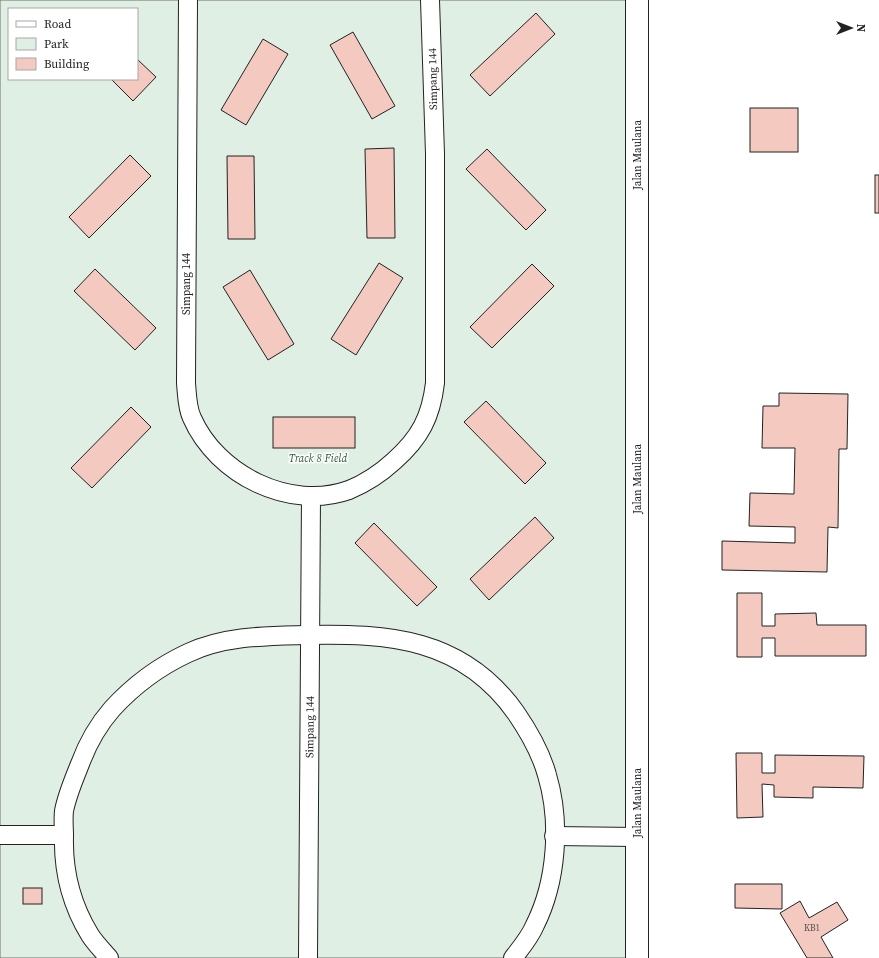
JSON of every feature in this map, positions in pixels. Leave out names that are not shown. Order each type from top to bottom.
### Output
[{"type":"main road","name":"Jalan Maulana","points":[[637,0],[637,958]]},
{"type":"street","name":"Simpang 144","points":[[188,0],[186,383],[192,417],[201,434],[216,454],[232,468],[252,481],[273,490],[311,496],[348,490],[366,482],[384,470],[416,439],[428,419],[434,400],[436,383],[435,154],[430,0]]},
{"type":"street","name":"Simpang 144","points":[[308,958],[311,496]]},
{"type":"street","points":[[109,958],[91,936],[72,897],[63,859],[64,812],[84,753],[111,710],[129,693],[170,663],[188,653],[233,638],[309,635],[381,637],[419,644],[448,653],[471,667],[491,683],[508,702],[523,723],[544,766],[551,789],[554,836],[552,869],[543,907],[535,926],[513,958]]},
{"type":"street","points":[[0,835],[64,835]]},
{"type":"street","points":[[554,836],[636,837]]},
{"type":"green space","name":"Track 8 Field","points":[[0,0],[637,0],[637,958],[0,958]]},
{"type":"building","points":[[536,13],[555,34],[490,96],[470,75]]},
{"type":"building","points":[[353,32],[395,106],[372,119],[330,45]]},
{"type":"building","points":[[263,39],[288,54],[246,125],[221,110]]},
{"type":"building","points":[[138,60],[156,77],[133,101],[112,80],[138,80]]},
{"type":"building","points":[[750,108],[798,108],[798,152],[750,152]]},
{"type":"building","points":[[394,148],[395,238],[367,238],[365,149]]},
{"type":"building","points":[[487,149],[546,210],[526,230],[466,169]]},
{"type":"building","points":[[130,155],[151,176],[89,238],[69,217]]},
{"type":"building","points":[[227,156],[254,156],[255,239],[228,239]]},
{"type":"building","points":[[875,175],[879,175],[879,213],[875,213]]},
{"type":"building","points":[[379,263],[403,278],[356,355],[331,339]]},
{"type":"building","points":[[532,264],[554,286],[492,348],[470,327]]},
{"type":"building","points":[[95,269],[156,328],[135,350],[74,291]]},
{"type":"building","points":[[250,270],[294,344],[268,360],[223,287]]},
{"type":"building","points":[[779,393],[848,394],[847,449],[839,449],[838,528],[828,527],[827,572],[722,570],[722,541],[795,543],[795,527],[749,526],[750,493],[794,494],[795,448],[762,448],[763,406],[779,406]]},
{"type":"building","points":[[486,401],[546,463],[525,484],[464,422]]},
{"type":"building","points":[[131,407],[151,427],[92,488],[71,468]]},
{"type":"building","points":[[273,417],[355,417],[355,448],[273,448]]},
{"type":"building","points":[[535,517],[554,538],[489,600],[470,579]]},
{"type":"building","points":[[374,523],[437,587],[417,606],[355,543]]},
{"type":"building","points":[[737,593],[762,593],[762,626],[775,626],[775,614],[816,613],[817,625],[866,625],[866,656],[775,656],[775,638],[762,638],[762,657],[737,657]]},
{"type":"building","points":[[736,753],[762,753],[762,773],[775,773],[775,755],[864,756],[863,788],[813,787],[813,798],[774,797],[774,785],[762,784],[763,817],[737,818]]},
{"type":"building","points":[[735,884],[782,884],[782,909],[735,908]]},
{"type":"building","points":[[23,888],[42,888],[42,904],[23,904]]},
{"type":"building","points":[[800,901],[809,918],[837,902],[848,920],[821,937],[833,958],[807,958],[780,913]]}]
